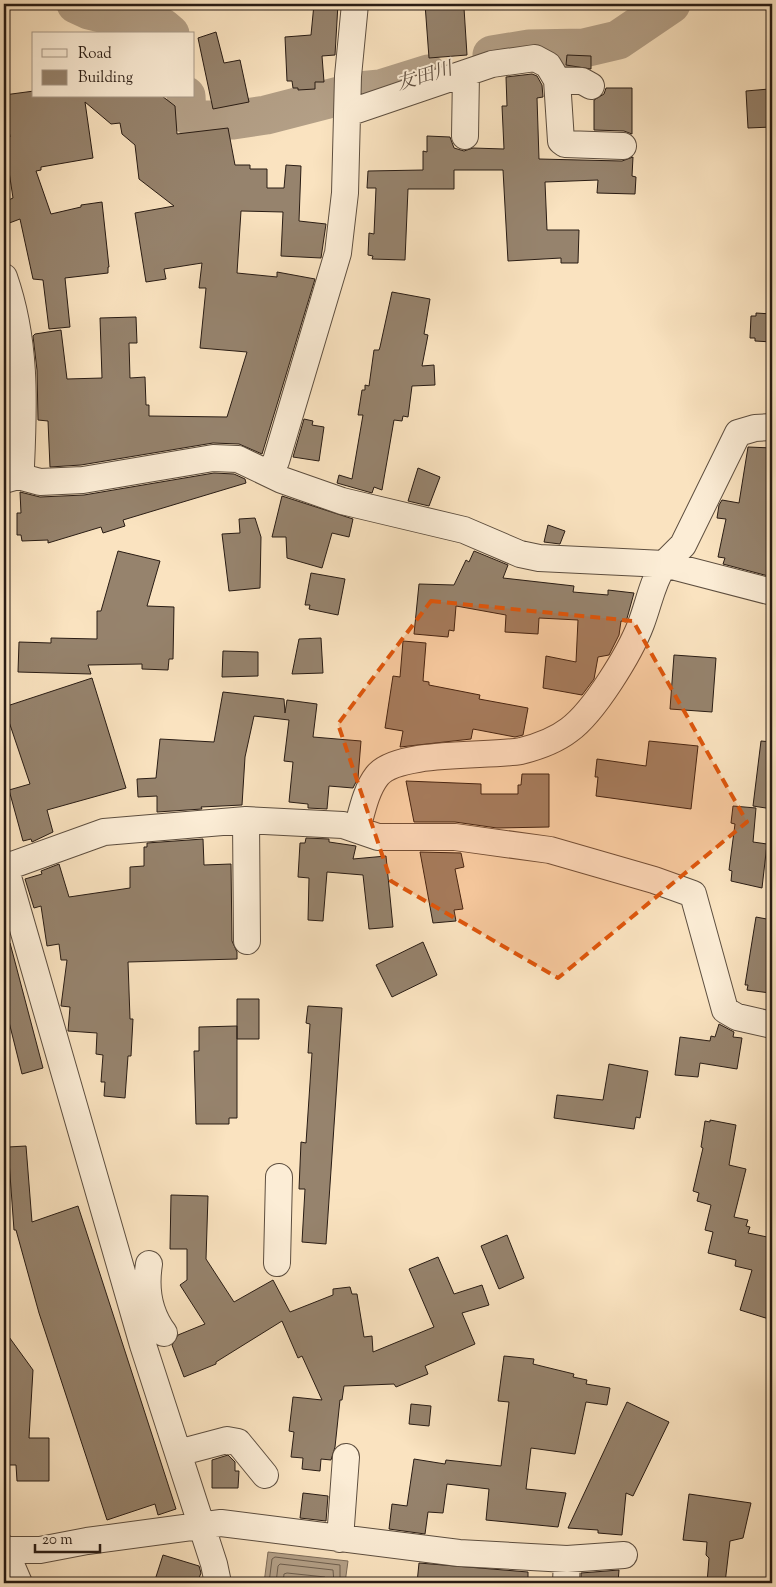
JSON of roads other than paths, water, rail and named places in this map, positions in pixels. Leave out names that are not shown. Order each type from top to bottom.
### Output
[{"type":"street","points":[[269,472],[276,461],[338,253],[345,193],[348,76],[355,4]]},
{"type":"street","points":[[348,109],[492,64],[535,58],[548,65],[557,80],[561,141],[565,144],[623,146]]},
{"type":"street","points":[[465,136],[466,73]]},
{"type":"street","points":[[557,80],[582,81],[591,86]]},
{"type":"street","points":[[4,277],[10,296],[23,369],[22,457],[11,478],[40,482],[82,480],[213,458],[238,459],[269,472],[282,480],[342,501],[464,530],[520,554],[539,558],[664,564],[772,592]]},
{"type":"street","points":[[358,829],[369,789],[378,774],[391,766],[436,757],[520,751],[554,739],[570,729],[585,714],[628,653],[641,624],[654,580],[664,564],[683,545],[738,433],[755,428],[772,427]]},
{"type":"street","points":[[246,820],[247,941]]},
{"type":"street","points":[[218,1583],[143,1345],[4,866],[104,832],[246,820],[343,826],[358,829],[378,837],[455,837],[550,850],[654,880],[694,894],[725,1010],[737,1017],[772,1025]]},
{"type":"street","points":[[277,1263],[279,1177]]},
{"type":"street","points":[[150,1264],[146,1280],[147,1294],[156,1322],[164,1333]]},
{"type":"street","points":[[178,1453],[227,1440],[238,1442],[265,1474]]},
{"type":"street","points":[[340,1539],[346,1457]]},
{"type":"street","points":[[19,1583],[4,1549],[40,1550],[87,1541],[221,1523],[459,1553],[566,1571],[624,1555]]},
{"type":"water","points":[[268,1552],[348,1561],[345,1583],[264,1583]]},
{"type":"waterway","name":"友田川","points":[[76,4],[89,10],[163,28],[168,32]]},
{"type":"waterway","name":"友田川","points":[[492,55],[529,49],[584,48],[618,40],[671,4]]},
{"type":"waterway","name":"友田川","points":[[186,98],[187,114],[196,120],[233,120],[266,115],[359,91],[380,89],[428,74]]}]
